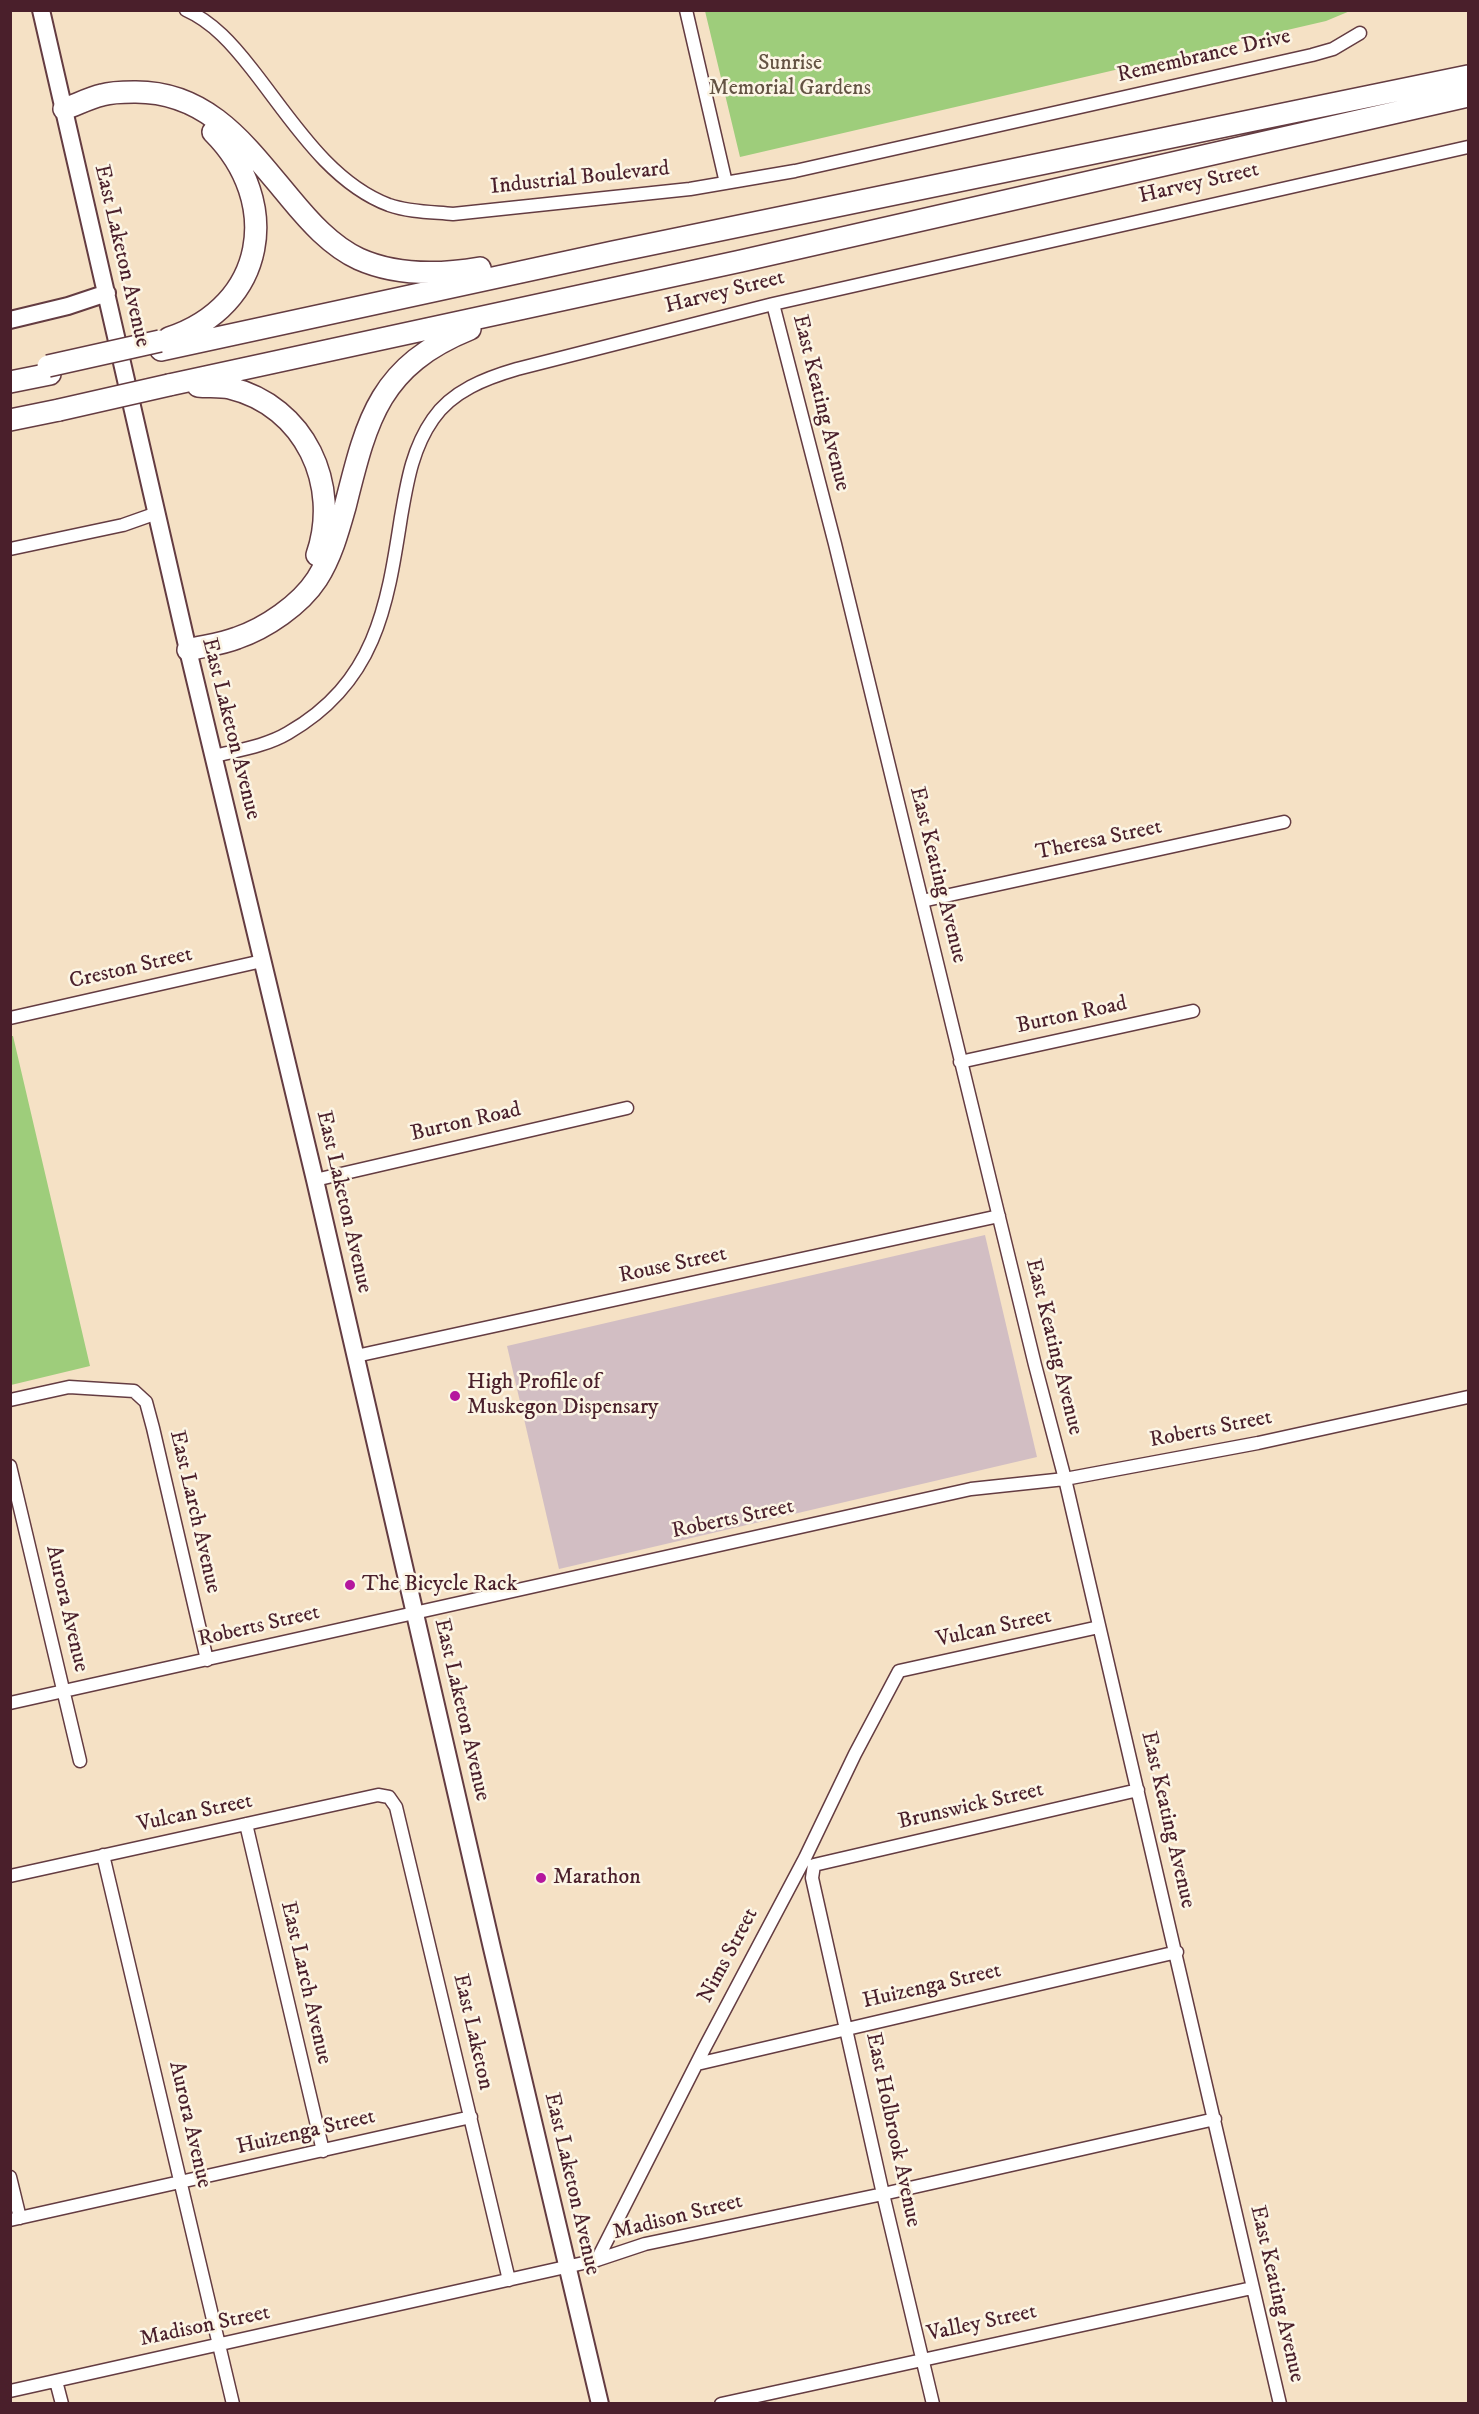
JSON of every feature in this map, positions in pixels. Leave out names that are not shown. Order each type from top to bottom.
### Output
[{"type":"highway","points":[[10,382],[49,370],[161,346],[1468,76]]},
{"type":"highway","points":[[64,110],[103,95],[125,92],[160,94],[198,106],[220,121],[247,147],[310,222],[340,248],[359,259],[400,272],[468,270],[596,247],[613,252]]},
{"type":"highway","points":[[10,420],[551,303],[1468,96]]},
{"type":"highway","points":[[64,110],[130,103],[153,104],[193,118],[211,130],[226,145],[240,165],[253,199],[256,216],[256,240],[246,275],[235,294],[213,317],[161,346]]},
{"type":"highway","points":[[188,650],[236,639],[259,628],[296,601],[316,580],[334,545],[363,439],[375,410],[387,389],[410,363],[423,352],[450,337],[470,329],[513,320],[551,303]]},
{"type":"highway","points":[[10,374],[49,370]]},
{"type":"highway","points":[[172,384],[229,388],[250,395],[282,415],[298,432],[318,467],[325,502],[322,540],[315,561],[293,593],[274,610],[252,623],[188,650]]},
{"type":"main road","name":"East Laketon Avenue","points":[[41,10],[188,650],[315,1180],[600,2403]]},
{"type":"main road","points":[[10,320],[68,306],[106,293]]},
{"type":"street","name":"Industrial Boulevard","points":[[186,10],[218,31],[234,47],[311,144],[339,174],[366,194],[390,205],[417,211],[453,214],[690,189],[807,169],[1053,112]]},
{"type":"street","points":[[686,10],[726,183]]},
{"type":"street","name":"Remembrance Drive","points":[[1053,112],[1312,55],[1333,49],[1360,33]]},
{"type":"street","name":"Harvey Street","points":[[215,756],[267,743],[287,734],[331,702],[357,669],[374,640],[384,610],[416,449],[434,418],[462,391],[484,380],[517,369],[773,304],[1468,147]]},
{"type":"street","name":"East Keating Avenue","points":[[773,304],[1065,1479],[1177,1952],[1280,2403]]},
{"type":"street","points":[[10,549],[123,525],[157,513]]},
{"type":"street","name":"Theresa Street","points":[[922,901],[1284,822]]},
{"type":"street","name":"Creston Street","points":[[10,1018],[262,961]]},
{"type":"street","name":"Burton Road","points":[[960,1062],[1193,1011]]},
{"type":"street","name":"Burton Road","points":[[315,1180],[627,1108]]},
{"type":"street","name":"Rouse Street","points":[[356,1356],[999,1216]]},
{"type":"street","name":"East Larch Avenue","points":[[10,1400],[69,1387],[134,1391],[146,1402],[207,1660]]},
{"type":"street","name":"Roberts Street","points":[[10,1703],[971,1489],[1065,1479],[1258,1443],[1468,1397]]},
{"type":"street","name":"Aurora Avenue","points":[[10,1466],[80,1761]]},
{"type":"street","name":"Vulcan Street","points":[[899,1671],[1099,1627]]},
{"type":"street","name":"Nims Street","points":[[597,2260],[899,1671]]},
{"type":"street","name":"Brunswick Street","points":[[814,1865],[1138,1790]]},
{"type":"street","name":"Vulcan Street","points":[[10,1876],[371,1796],[389,1797]]},
{"type":"street","name":"East Laketon","points":[[389,1797],[396,1807],[509,2280]]},
{"type":"street","name":"East Larch Avenue","points":[[246,1824],[323,2151]]},
{"type":"street","name":"Aurora Avenue","points":[[103,1855],[233,2403]]},
{"type":"street","name":"East Holbrook Avenue","points":[[814,1865],[812,1878],[933,2403]]},
{"type":"street","name":"Huizenga Street","points":[[697,2064],[1177,1952]]},
{"type":"street","name":"Huizenga Street","points":[[15,2219],[471,2117]]},
{"type":"street","name":"Madison Street","points":[[10,2391],[567,2267],[645,2244],[883,2194],[1215,2119]]},
{"type":"street","points":[[10,2177],[15,2219]]},
{"type":"street","name":"Valley Street","points":[[721,2403],[1252,2288]]},
{"type":"street","points":[[56,2381],[62,2403]]},
{"type":"shaded area","points":[[985,1235],[1037,1457],[559,1569],[507,1346]]},
{"type":"green space","name":"Sunrise Memorial Gardens","points":[[705,10],[1350,11],[1326,21],[740,157]]},
{"type":"green space","points":[[11,1036],[13,1036],[90,1366],[11,1385]]},
{"type":"place","name":"High Profile of Muskegon Dispensary","points":[[455,1396]]},
{"type":"place","name":"The Bicycle Rack","points":[[350,1585]]},
{"type":"place","name":"Marathon","points":[[541,1878]]}]
